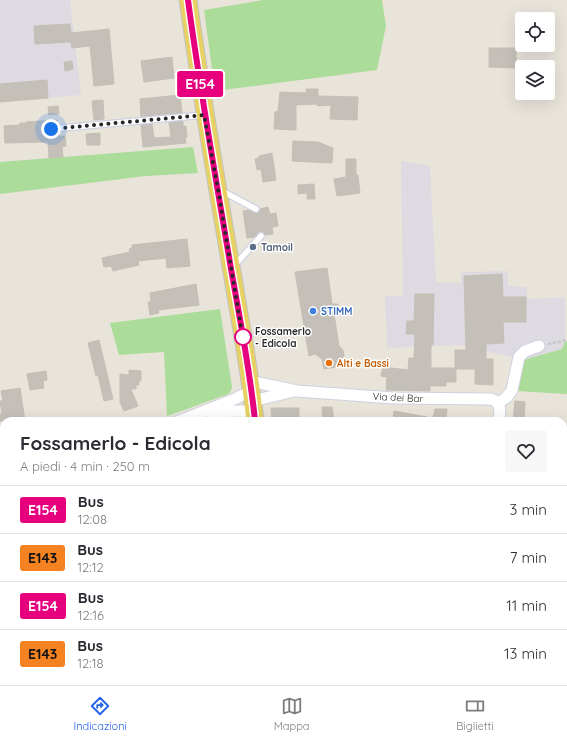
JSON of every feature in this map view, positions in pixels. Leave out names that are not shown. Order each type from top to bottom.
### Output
[{"type":"main road","points":[[188,0],[204,115],[218,189],[253,401]]},
{"type":"street","points":[[499,417],[498,403],[507,397],[512,390],[519,357],[525,351],[538,346]]},
{"type":"street","name":"Via dei Bar","points":[[253,401],[297,391]]},
{"type":"street","name":"Via dei Bar","points":[[253,401],[297,391],[394,398],[491,399],[498,403]]},
{"type":"street","points":[[189,417],[235,399],[253,401]]},
{"type":"street","points":[[201,412],[242,411],[253,401]]},
{"type":"lane","points":[[51,129],[204,115]]},
{"type":"lane","points":[[218,189],[256,209]]},
{"type":"lane","points":[[231,270],[261,236]]},
{"type":"path","points":[[538,346],[567,340]]},
{"type":"shaded area","points":[[0,0],[70,0],[81,95],[0,102]]},
{"type":"shaded area","points":[[401,161],[430,166],[436,282],[461,283],[461,272],[508,271],[508,286],[526,287],[528,299],[565,297],[565,342],[562,349],[523,360],[460,345],[387,348],[385,296],[403,296]]},
{"type":"green space","points":[[263,0],[382,0],[386,26],[377,70],[215,91],[204,10]]},
{"type":"green space","points":[[193,147],[198,173],[146,176],[0,194],[0,162]]},
{"type":"green space","points":[[220,309],[232,387],[230,393],[167,416],[164,352],[119,355],[110,323]]},
{"type":"green space","points":[[567,341],[567,394],[516,391],[523,360],[562,349]]},
{"type":"building","points":[[70,24],[71,33],[109,29],[114,84],[94,86],[90,46],[72,48],[71,42],[35,44],[34,26]]},
{"type":"building","points":[[489,48],[515,48],[515,68],[489,67]]},
{"type":"building","points":[[172,57],[174,78],[144,82],[141,61]]},
{"type":"building","points":[[72,61],[73,69],[65,71],[64,62]]},
{"type":"building","points":[[47,80],[48,98],[0,102],[0,84]]},
{"type":"building","points":[[306,89],[318,89],[318,96],[358,97],[357,120],[330,119],[331,105],[296,105],[296,130],[274,129],[275,112],[278,111],[280,92],[306,93]]},
{"type":"building","points":[[180,95],[182,113],[141,117],[140,99]]},
{"type":"building","points":[[103,100],[104,119],[94,120],[92,101]]},
{"type":"building","points":[[58,106],[59,114],[49,115],[48,107]]},
{"type":"building","points":[[57,120],[58,124],[49,125],[47,130],[50,133],[58,133],[59,136],[65,136],[66,146],[62,147],[63,157],[49,158],[48,142],[5,143],[4,126],[20,125],[20,123],[26,122]]},
{"type":"building","points":[[183,121],[183,126],[186,126],[186,143],[143,147],[141,125],[152,124],[154,138],[171,137],[169,122]]},
{"type":"building","points":[[100,133],[100,145],[87,145],[86,134]]},
{"type":"building","points":[[293,141],[318,142],[333,148],[332,163],[292,161]]},
{"type":"building","points":[[272,153],[276,180],[263,182],[261,169],[257,170],[255,159],[259,158],[259,156]]},
{"type":"building","points":[[346,159],[356,159],[356,175],[358,175],[360,193],[337,196],[334,179],[346,177]]},
{"type":"building","points":[[314,184],[315,199],[307,199],[307,193],[298,194],[298,185]]},
{"type":"building","points":[[268,207],[270,214],[276,213],[278,226],[272,227],[273,234],[265,235],[264,233],[260,232],[254,237],[247,238],[243,211],[249,210],[257,213],[260,209]]},
{"type":"building","points":[[187,239],[190,266],[167,268],[166,258],[138,261],[139,265],[113,271],[111,266],[104,267],[102,258],[130,252],[129,249],[132,248],[132,245]]},
{"type":"building","points":[[327,268],[332,304],[338,304],[339,313],[334,314],[339,346],[343,350],[344,356],[341,359],[342,366],[324,369],[322,359],[315,354],[309,356],[295,272]]},
{"type":"building","points":[[502,274],[503,297],[526,297],[526,322],[503,322],[504,343],[486,344],[486,359],[493,359],[493,385],[475,384],[475,369],[456,369],[456,382],[446,382],[446,386],[430,386],[430,391],[386,390],[387,377],[381,376],[383,367],[408,370],[409,358],[414,358],[415,334],[406,334],[407,321],[414,321],[415,294],[434,294],[431,368],[455,368],[455,350],[466,350],[464,276]]},
{"type":"building","points":[[196,284],[199,305],[158,310],[159,313],[150,315],[148,302],[151,302],[150,293]]},
{"type":"building","points":[[99,340],[113,399],[104,401],[88,343]]},
{"type":"building","points":[[129,370],[141,371],[141,381],[139,381],[139,385],[136,385],[136,389],[131,389],[138,406],[124,411],[120,402],[120,374],[129,375]]},
{"type":"building","points":[[46,371],[47,380],[43,381],[44,388],[30,390],[27,374]]},
{"type":"building","points":[[20,388],[24,417],[0,417],[0,414],[2,414],[0,401],[3,401],[1,391]]},
{"type":"building","points":[[515,401],[525,402],[524,417],[513,417]]},
{"type":"building","points":[[322,407],[332,407],[333,417],[323,417]]},
{"type":"building","points":[[271,408],[299,408],[299,417],[272,417]]},
{"type":"building","points":[[435,409],[447,409],[446,417],[433,417]]},
{"type":"building","points":[[394,411],[427,417],[393,417]]},
{"type":"bus line","name":"E154","points":[[188,0],[204,115],[218,189],[250,380],[255,417]]},
{"type":"place","name":"Tamoil","points":[[253,247]]},
{"type":"place","name":"STIMM","points":[[313,311]]},
{"type":"place","name":"Fossamerlo - Edicola","points":[[243,337]]},
{"type":"place","name":"Alti e Bassi","points":[[329,363]]},
{"type":"route","points":[[51,129],[204,115],[243,339],[243,337]]}]
